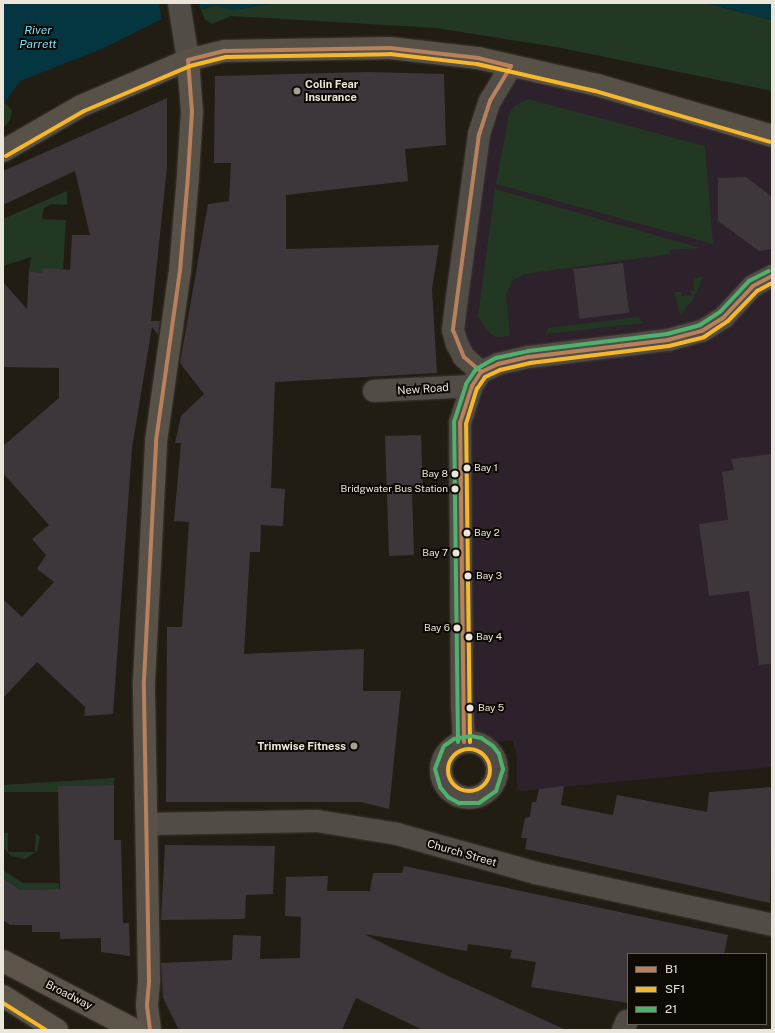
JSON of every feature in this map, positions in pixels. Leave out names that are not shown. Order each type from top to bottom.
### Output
[{"type":"main road","name":"Broadway","points":[[3,961],[135,1030]]},
{"type":"main road","points":[[3,996],[57,1030]]},
{"type":"street","points":[[150,1030],[147,1005],[147,824],[144,681],[156,440],[180,271],[192,112],[188,60],[179,3]]},
{"type":"street","points":[[3,151],[81,106],[188,60],[225,51],[390,48],[478,58],[597,85],[772,136]]},
{"type":"street","points":[[476,379],[464,357],[453,330],[457,292],[480,134],[492,96],[511,66]]},
{"type":"street","points":[[464,742],[462,707],[460,423],[476,379],[498,364],[529,357],[668,340],[702,331],[724,317],[753,286],[772,276]]},
{"type":"street","name":"New Road","points":[[374,391],[476,379]]},
{"type":"street","name":"Church Street","points":[[147,824],[317,821],[397,834],[536,873],[772,925]]},
{"type":"shaded area","points":[[511,66],[772,136],[772,767],[521,791],[517,789],[517,758],[513,741],[464,742],[462,707],[472,386],[464,357],[459,272],[475,158]]},
{"type":"green space","points":[[276,3],[705,3],[772,20],[772,91],[556,47],[436,28],[231,16],[212,24],[205,20],[201,10],[216,5],[232,10]]},
{"type":"green space","points":[[528,99],[705,146],[713,244],[496,184],[509,114],[514,106]]},
{"type":"green space","points":[[6,103],[12,111],[10,120],[3,129],[3,105]]},
{"type":"green space","points":[[495,189],[700,248],[670,250],[670,254],[524,274],[512,281],[506,295],[510,336],[495,337],[487,331],[478,316]]},
{"type":"green space","points":[[67,191],[67,205],[51,204],[44,208],[42,219],[66,220],[63,270],[44,268],[42,273],[29,271],[31,257],[3,266],[3,219]]},
{"type":"green space","points":[[703,277],[693,300],[680,315],[674,292],[681,292],[682,296],[691,295],[691,291],[694,290],[693,278]]},
{"type":"green space","points":[[638,317],[644,323],[545,334],[548,328]]},
{"type":"green space","points":[[114,778],[114,785],[58,786],[58,792],[3,792],[3,785]]},
{"type":"green space","points":[[3,833],[8,833],[8,852],[35,852],[36,833],[40,837],[37,851],[25,859],[11,856],[3,847]]},
{"type":"green space","points":[[3,870],[23,883],[59,883],[59,889],[20,890],[3,878]]},
{"type":"water","name":"River Parrett","points":[[3,3],[276,3],[232,10],[216,5],[162,19],[104,48],[20,81],[3,105]]},
{"type":"water","points":[[705,3],[772,3],[772,20],[730,9]]},
{"type":"pier","points":[[159,3],[199,3],[201,12],[162,21]]},
{"type":"building","points":[[368,72],[444,74],[446,145],[405,149],[408,181],[286,195],[286,249],[439,245],[432,289],[437,373],[275,382],[271,488],[285,489],[283,526],[261,525],[260,552],[250,552],[244,654],[364,649],[363,691],[401,691],[389,809],[361,802],[166,802],[167,627],[182,627],[189,522],[174,521],[181,443],[175,443],[181,416],[204,394],[180,363],[208,204],[229,201],[231,163],[214,163],[215,76]]},
{"type":"building","points":[[167,98],[167,167],[151,321],[160,321],[158,335],[152,327],[132,448],[113,714],[84,716],[85,707],[37,662],[3,698],[3,599],[22,617],[54,582],[37,569],[46,555],[32,539],[49,525],[3,473],[3,446],[59,398],[59,368],[3,367],[3,282],[27,309],[29,271],[42,273],[43,268],[70,270],[72,235],[90,235],[75,171],[3,205],[3,171]]},
{"type":"building","points":[[746,177],[772,197],[772,249],[759,251],[718,221],[718,178]]},
{"type":"building","points":[[623,263],[629,313],[579,319],[573,269]]},
{"type":"building","name":"Bridgwater Bus Station","points":[[421,435],[423,491],[412,492],[414,555],[389,556],[385,436]]},
{"type":"building","points":[[772,454],[772,664],[759,665],[749,591],[709,596],[699,524],[728,520],[722,472],[734,470],[731,459]]},
{"type":"building","points":[[114,785],[114,840],[121,840],[123,923],[129,923],[130,956],[101,952],[101,938],[60,939],[60,932],[32,932],[32,925],[10,925],[3,920],[3,878],[20,890],[60,889],[58,786]]},
{"type":"building","points":[[564,786],[561,805],[613,815],[617,795],[707,812],[709,792],[772,787],[770,903],[525,849],[527,838],[521,838],[525,818],[530,817],[532,802],[536,802],[539,789]]},
{"type":"building","points":[[165,845],[275,846],[273,894],[246,895],[245,919],[161,920]]},
{"type":"building","points":[[404,866],[728,935],[724,953],[627,953],[627,1003],[531,987],[536,962],[510,958],[512,950],[468,944],[467,951],[364,934],[448,976],[566,1030],[423,1030],[356,998],[342,1030],[179,1030],[163,998],[161,963],[232,960],[233,935],[261,936],[260,959],[300,958],[301,917],[285,916],[286,877],[328,876],[327,891],[370,891],[373,873],[402,873]]},
{"type":"transit line","name":"B1","points":[[150,1030],[147,1005],[149,980],[144,681],[156,441],[180,271],[188,175],[192,112],[188,60],[225,51],[390,48],[478,58],[511,66],[490,101],[479,134],[453,330],[464,357],[481,372]]},
{"type":"transit line","name":"SF1","points":[[6,156],[84,111],[190,66],[226,57],[390,54],[477,64],[595,91],[770,142]]},
{"type":"transit line","name":"21","points":[[458,742],[454,422],[466,384],[476,369],[496,358],[528,351],[667,334],[700,325],[720,312],[749,281],[769,271]]},
{"type":"transit line","name":"B1","points":[[464,742],[460,423],[472,386],[481,372],[498,364],[529,357],[668,340],[702,331],[724,317],[753,286],[772,276]]},
{"type":"transit line","name":"SF1","points":[[470,742],[466,424],[477,389],[485,377],[500,370],[530,363],[669,346],[704,337],[728,321],[757,291],[772,283]]},
{"type":"transit line","name":"21","points":[[443,748],[435,769],[440,787],[448,797],[459,803],[479,803],[496,791],[503,769],[499,754],[493,746],[481,738],[471,736],[454,739],[444,746]]},
{"type":"transit line","name":"SF1","points":[[465,749],[473,749],[484,755],[490,766],[490,770],[490,774],[484,785],[473,791],[465,791],[454,785],[448,774],[448,766],[454,755],[465,749]]},
{"type":"transit line","name":"SF1","points":[[3,1003],[46,1030]]},
{"type":"place","name":"Colin Fear Insurance","points":[[297,91]]},
{"type":"place","name":"Bay 1","points":[[467,468]]},
{"type":"place","name":"Bay 8","points":[[455,474]]},
{"type":"place","name":"Bridgwater Bus Station","points":[[455,489]]},
{"type":"place","name":"Bay 2","points":[[467,533]]},
{"type":"place","name":"Bay 7","points":[[456,553]]},
{"type":"place","name":"Bay 3","points":[[468,576]]},
{"type":"place","name":"Bay 6","points":[[457,628]]},
{"type":"place","name":"Bay 4","points":[[469,637]]},
{"type":"place","name":"Bay 5","points":[[470,708]]},
{"type":"place","name":"Trimwise Fitness","points":[[354,746]]}]
